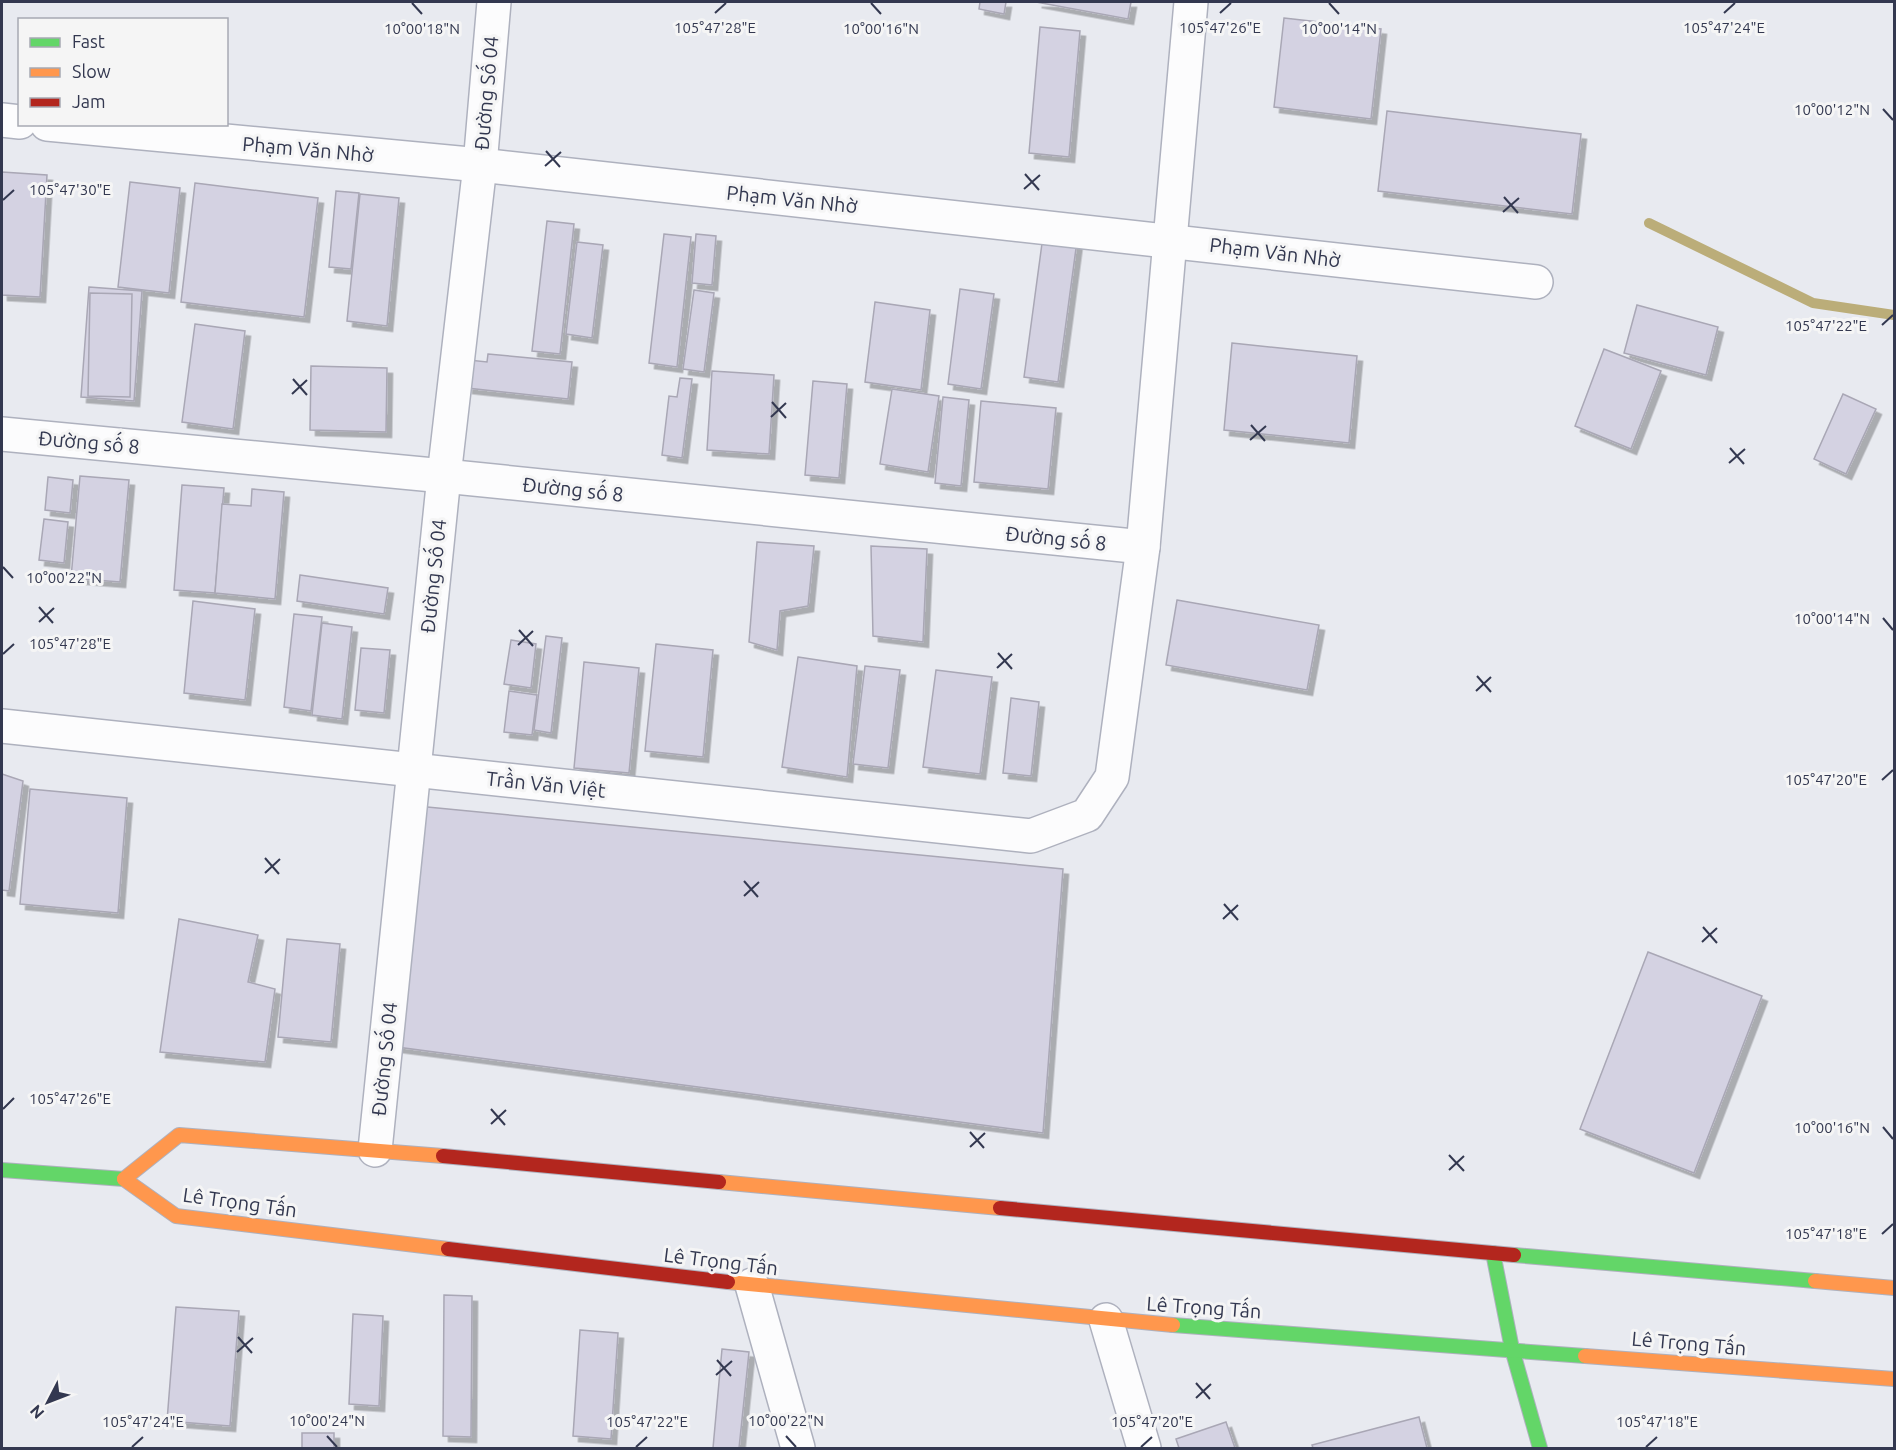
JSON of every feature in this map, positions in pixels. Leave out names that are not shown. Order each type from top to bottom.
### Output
[{"type":"street","name":"Đường Số 04","points":[[375,1150],[444,476],[480,165],[494,2]]},
{"type":"street","points":[[1143,547],[1191,2]]},
{"type":"street","points":[[2,120],[18,122]]},
{"type":"street","name":"Phạm Văn Nhờ","points":[[68,126],[480,165],[1536,282]]},
{"type":"street","name":"Đường số 8","points":[[2,434],[1143,547]]},
{"type":"street","name":"Trần Văn Việt","points":[[2,726],[1031,836],[1087,815],[1112,777],[1143,547]]},
{"type":"street","points":[[2,1170],[124,1179],[179,1135],[375,1150],[1894,1288]]},
{"type":"street","name":"Lê Trọng Tấn","points":[[124,1179],[176,1216],[752,1285],[1106,1320],[1894,1379]]},
{"type":"street","points":[[1493,1253],[1512,1349],[1540,1449]]},
{"type":"street","points":[[752,1285],[798,1449]]},
{"type":"street","points":[[1106,1320],[1144,1449]]},
{"type":"building","points":[[980,2],[1006,2],[1004,14],[979,9]]},
{"type":"building","points":[[1036,2],[1131,2],[1128,19]]},
{"type":"building","points":[[1284,18],[1381,29],[1371,119],[1274,107]]},
{"type":"building","points":[[1040,27],[1080,31],[1069,157],[1029,153]]},
{"type":"building","points":[[1387,111],[1581,134],[1572,214],[1378,191]]},
{"type":"building","points":[[2,172],[47,175],[40,297],[2,295]]},
{"type":"building","points":[[130,182],[180,188],[169,293],[118,287]]},
{"type":"building","points":[[195,183],[318,198],[304,317],[181,302]]},
{"type":"building","points":[[336,191],[359,193],[351,269],[329,267]]},
{"type":"building","points":[[360,194],[399,198],[387,326],[347,321]]},
{"type":"building","points":[[547,221],[574,224],[560,354],[532,351]]},
{"type":"building","points":[[664,234],[691,237],[677,367],[649,363]]},
{"type":"building","points":[[696,234],[716,236],[712,285],[692,283]]},
{"type":"building","points":[[1043,236],[1077,241],[1058,382],[1024,377]]},
{"type":"building","points":[[577,242],[603,245],[592,338],[566,334]]},
{"type":"building","points":[[89,287],[142,291],[134,401],[81,397]]},
{"type":"building","points":[[960,289],[994,294],[981,389],[948,384]]},
{"type":"building","points":[[694,290],[714,293],[704,372],[683,369]]},
{"type":"building","points":[[90,293],[132,294],[130,397],[88,396]]},
{"type":"building","points":[[875,302],[930,310],[921,390],[865,382]]},
{"type":"building","points":[[1637,305],[1718,327],[1706,375],[1624,353]]},
{"type":"building","points":[[195,324],[245,331],[233,429],[182,422]]},
{"type":"building","points":[[1232,343],[1357,356],[1349,443],[1224,430]]},
{"type":"building","points":[[1604,349],[1661,371],[1631,449],[1575,426]]},
{"type":"building","points":[[488,354],[572,362],[568,399],[467,388],[469,360],[487,362]]},
{"type":"building","points":[[311,366],[387,368],[386,432],[310,430]]},
{"type":"building","points":[[712,371],[774,375],[769,454],[707,450]]},
{"type":"building","points":[[680,378],[692,379],[682,458],[662,455],[669,396],[677,397]]},
{"type":"building","points":[[813,381],[847,384],[839,478],[805,475]]},
{"type":"building","points":[[892,389],[939,396],[928,472],[880,464]]},
{"type":"building","points":[[1843,394],[1876,409],[1846,474],[1814,459]]},
{"type":"building","points":[[943,397],[969,400],[961,486],[935,483]]},
{"type":"building","points":[[981,401],[1056,408],[1048,489],[974,482]]},
{"type":"building","points":[[80,476],[129,480],[120,582],[71,578]]},
{"type":"building","points":[[48,477],[73,480],[70,513],[45,510]]},
{"type":"building","points":[[182,485],[224,488],[215,593],[174,590]]},
{"type":"building","points":[[252,489],[284,492],[275,599],[215,593],[222,504],[251,506]]},
{"type":"building","points":[[44,519],[68,522],[64,563],[39,560]]},
{"type":"building","points":[[757,542],[814,546],[808,606],[780,611],[777,650],[749,642]]},
{"type":"building","points":[[871,546],[927,549],[923,642],[873,636]]},
{"type":"building","points":[[300,575],[388,588],[384,614],[297,601]]},
{"type":"building","points":[[1177,600],[1319,625],[1307,690],[1166,665]]},
{"type":"building","points":[[193,601],[255,609],[245,700],[184,693]]},
{"type":"building","points":[[294,614],[322,617],[311,711],[284,707]]},
{"type":"building","points":[[322,623],[352,627],[342,719],[312,715]]},
{"type":"building","points":[[546,636],[562,638],[551,733],[534,730]]},
{"type":"building","points":[[511,640],[536,644],[531,688],[504,684]]},
{"type":"building","points":[[656,644],[713,650],[703,757],[645,751]]},
{"type":"building","points":[[361,648],[390,650],[384,713],[355,710]]},
{"type":"building","points":[[798,657],[857,666],[847,777],[782,767]]},
{"type":"building","points":[[584,662],[639,668],[629,773],[574,768]]},
{"type":"building","points":[[865,666],[900,670],[888,768],[853,764]]},
{"type":"building","points":[[936,670],[992,677],[980,774],[923,767]]},
{"type":"building","points":[[509,691],[537,695],[532,735],[504,732]]},
{"type":"building","points":[[1011,698],[1039,702],[1031,776],[1003,773]]},
{"type":"building","points":[[2,774],[23,781],[9,891],[2,890]]},
{"type":"building","points":[[30,789],[127,798],[118,913],[20,904]]},
{"type":"building","points":[[417,806],[1063,869],[1043,1133],[397,1047]]},
{"type":"building","points":[[179,919],[258,935],[248,982],[275,989],[265,1062],[160,1052]]},
{"type":"building","points":[[287,939],[340,944],[331,1042],[278,1037]]},
{"type":"building","points":[[1648,952],[1762,996],[1694,1173],[1580,1129]]},
{"type":"building","points":[[444,1295],[472,1296],[471,1437],[443,1436]]},
{"type":"building","points":[[176,1307],[239,1311],[230,1426],[167,1421]]},
{"type":"building","points":[[353,1314],[383,1316],[379,1406],[349,1404]]},
{"type":"building","points":[[580,1330],[618,1333],[611,1439],[573,1436]]},
{"type":"building","points":[[722,1349],[749,1352],[739,1448],[713,1448]]},
{"type":"building","points":[[1419,1417],[1427,1448],[1313,1448],[1312,1445]]},
{"type":"building","points":[[1226,1422],[1235,1448],[1179,1448],[1176,1439]]},
{"type":"building","points":[[302,1433],[334,1433],[334,1448],[302,1448]]},
{"type":"waterway","points":[[1649,223],[1813,303],[1894,315]]},
{"type":"traffic: fast","points":[[2,1170],[124,1179]]},
{"type":"traffic: fast","points":[[1493,1253],[1512,1349],[1540,1448]]},
{"type":"traffic: fast","points":[[1514,1255],[1815,1281]]},
{"type":"traffic: fast","points":[[1173,1325],[1585,1356]]},
{"type":"traffic: slow","points":[[124,1179],[179,1135],[443,1156]]},
{"type":"traffic: slow","points":[[124,1179],[176,1216],[448,1249]]},
{"type":"traffic: slow","points":[[719,1182],[1000,1208]]},
{"type":"traffic: slow","points":[[1815,1281],[1894,1288]]},
{"type":"traffic: slow","points":[[728,1282],[1173,1325]]},
{"type":"traffic: slow","points":[[1585,1356],[1894,1379]]},
{"type":"traffic: jam","points":[[443,1156],[719,1182]]},
{"type":"traffic: jam","points":[[1000,1208],[1514,1255]]},
{"type":"traffic: jam","points":[[448,1249],[728,1282]]}]
